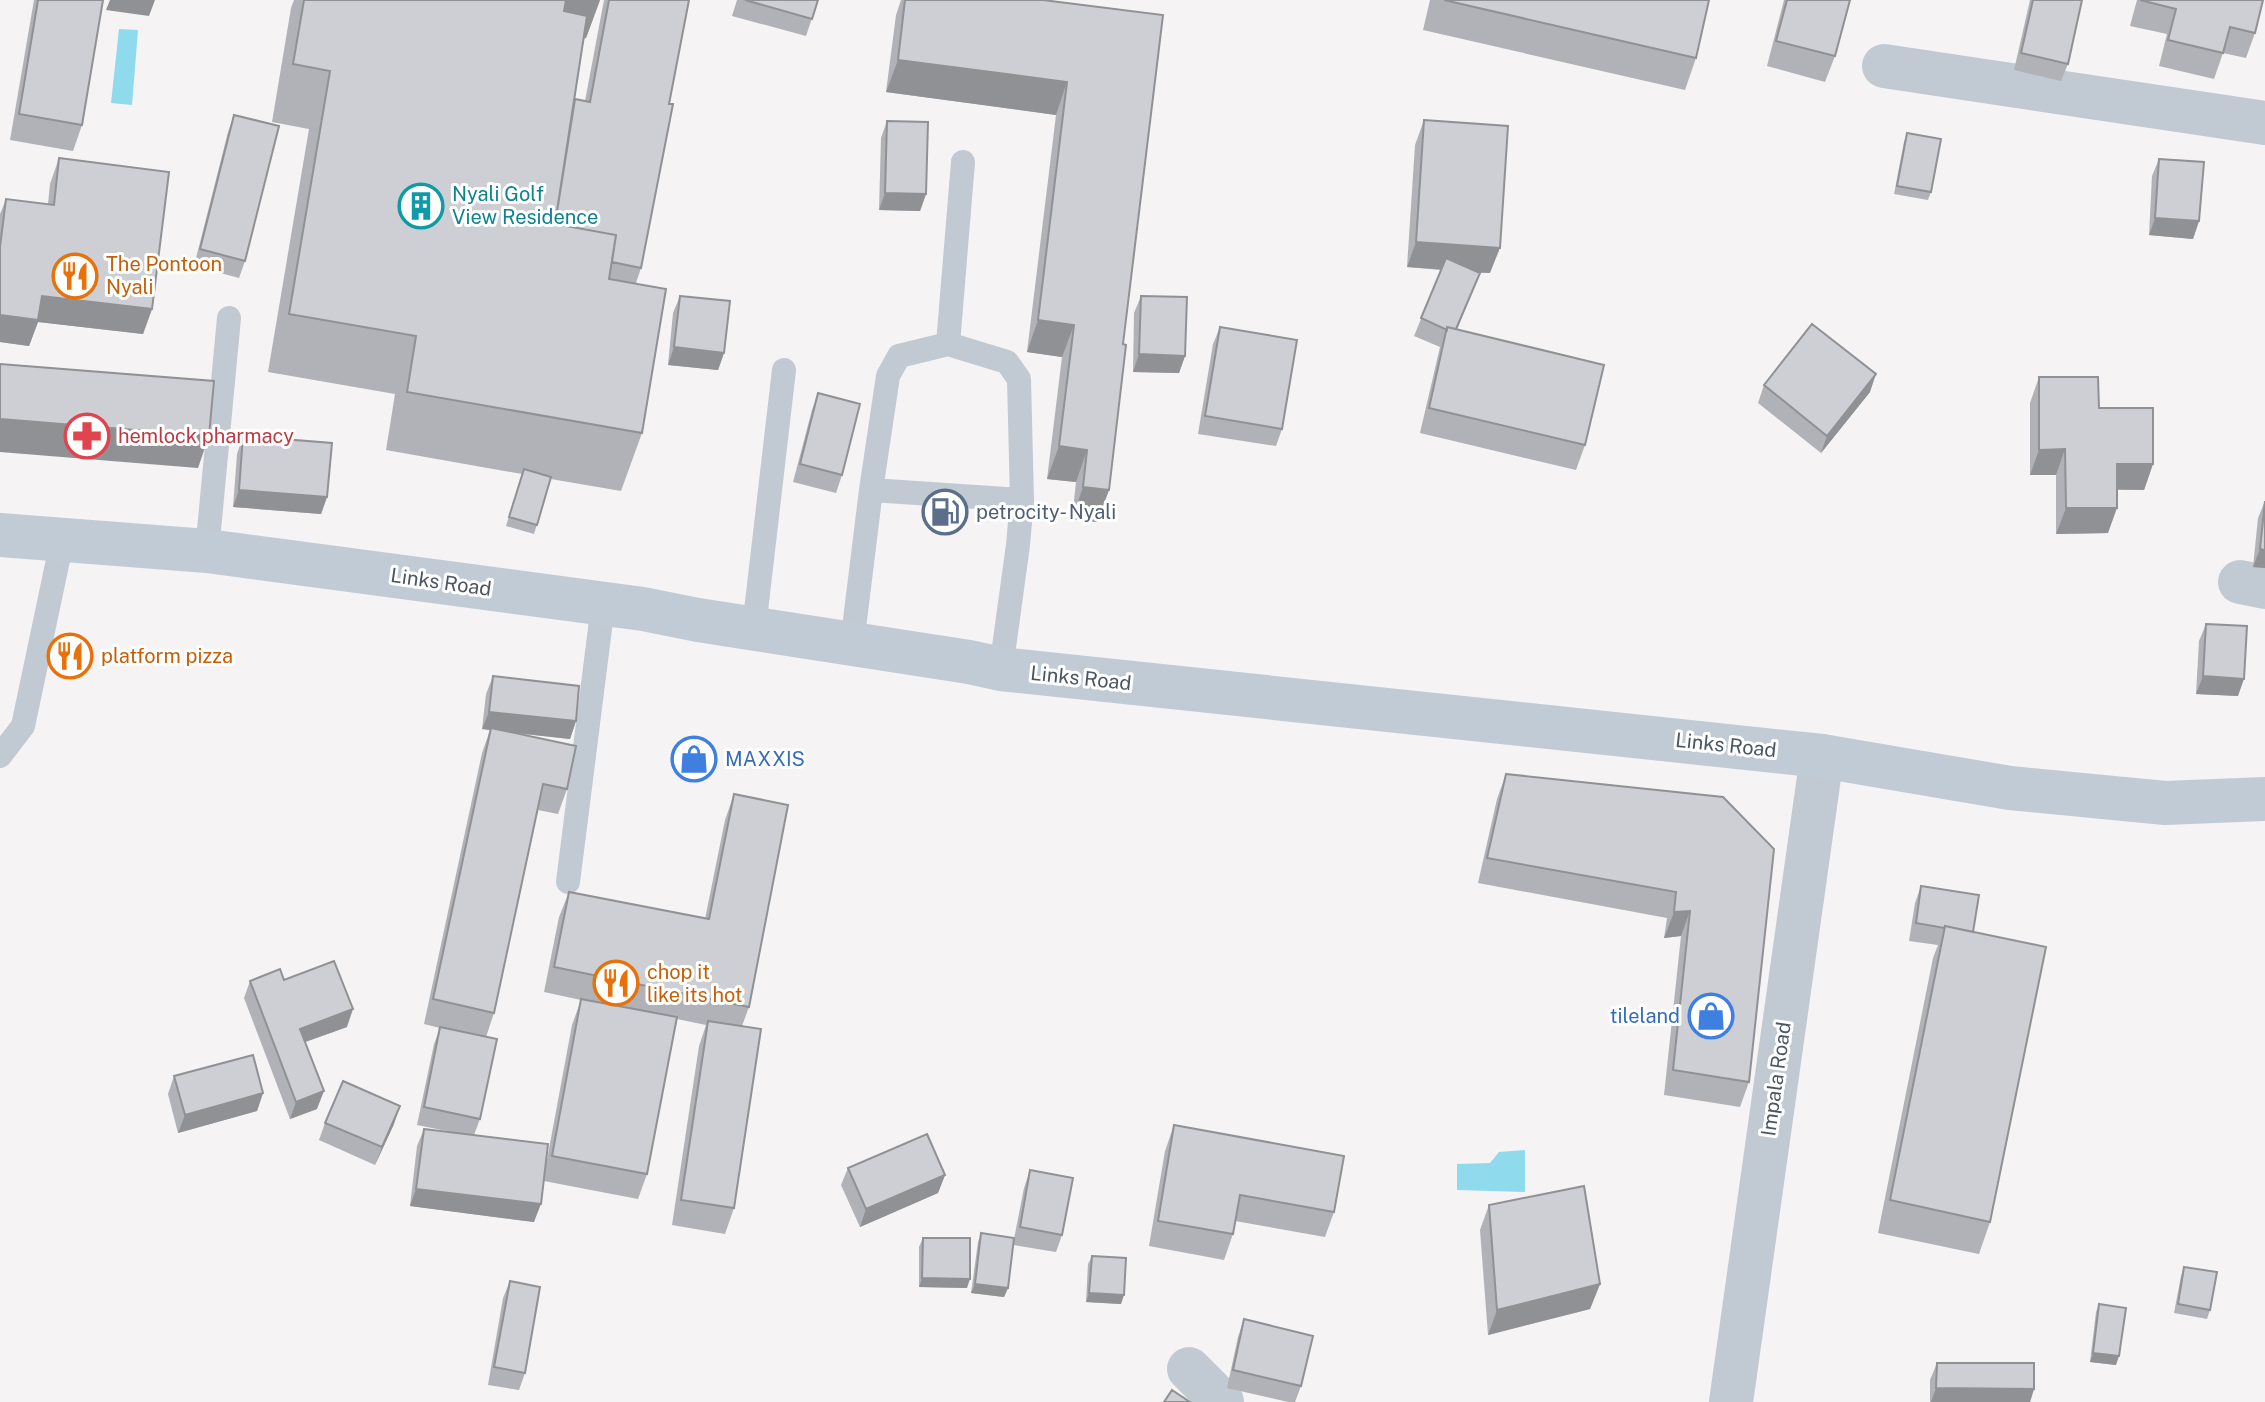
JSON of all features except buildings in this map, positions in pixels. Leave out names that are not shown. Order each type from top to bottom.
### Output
[{"type":"main road","name":"Links Road","points":[[0,535],[207,551],[603,605],[1001,669],[1822,756],[2010,788],[2165,803]]},
{"type":"main road","points":[[2165,803],[2265,799]]},
{"type":"main road","points":[[2165,803],[2265,832]]},
{"type":"street","points":[[1884,66],[2265,123]]},
{"type":"street","name":"Impala Road","points":[[1731,1402],[1822,756]]},
{"type":"street","points":[[1189,1369],[1222,1402]]},
{"type":"lane","points":[[948,344],[963,162]]},
{"type":"lane","points":[[207,551],[229,318]]},
{"type":"lane","points":[[852,644],[888,376],[899,356],[948,344],[1007,362],[1019,379],[1022,500],[1001,669]]},
{"type":"lane","points":[[754,628],[784,370]]},
{"type":"lane","points":[[871,490],[1022,500]]},
{"type":"lane","points":[[0,756],[23,726],[62,541]]},
{"type":"lane","points":[[568,882],[603,605]]},
{"type":"water","points":[[119,29],[138,30],[132,105],[111,103]]},
{"type":"water","points":[[1525,1150],[1525,1192],[1457,1190],[1457,1164],[1490,1163],[1499,1152]]},
{"type":"place","name":"Nyali Golf View Residence","points":[[421,206]]},
{"type":"place","name":"The Pontoon Nyali","points":[[75,276]]},
{"type":"place","name":"hemlock pharmacy","points":[[87,436]]},
{"type":"place","name":"petrocity- Nyali","points":[[945,512]]},
{"type":"place","name":"platform pizza","points":[[70,656]]},
{"type":"place","name":"MAXXIS","points":[[694,759]]},
{"type":"place","name":"chop it like its hot","points":[[616,983]]},
{"type":"place","name":"tileland","points":[[1711,1016]]}]
